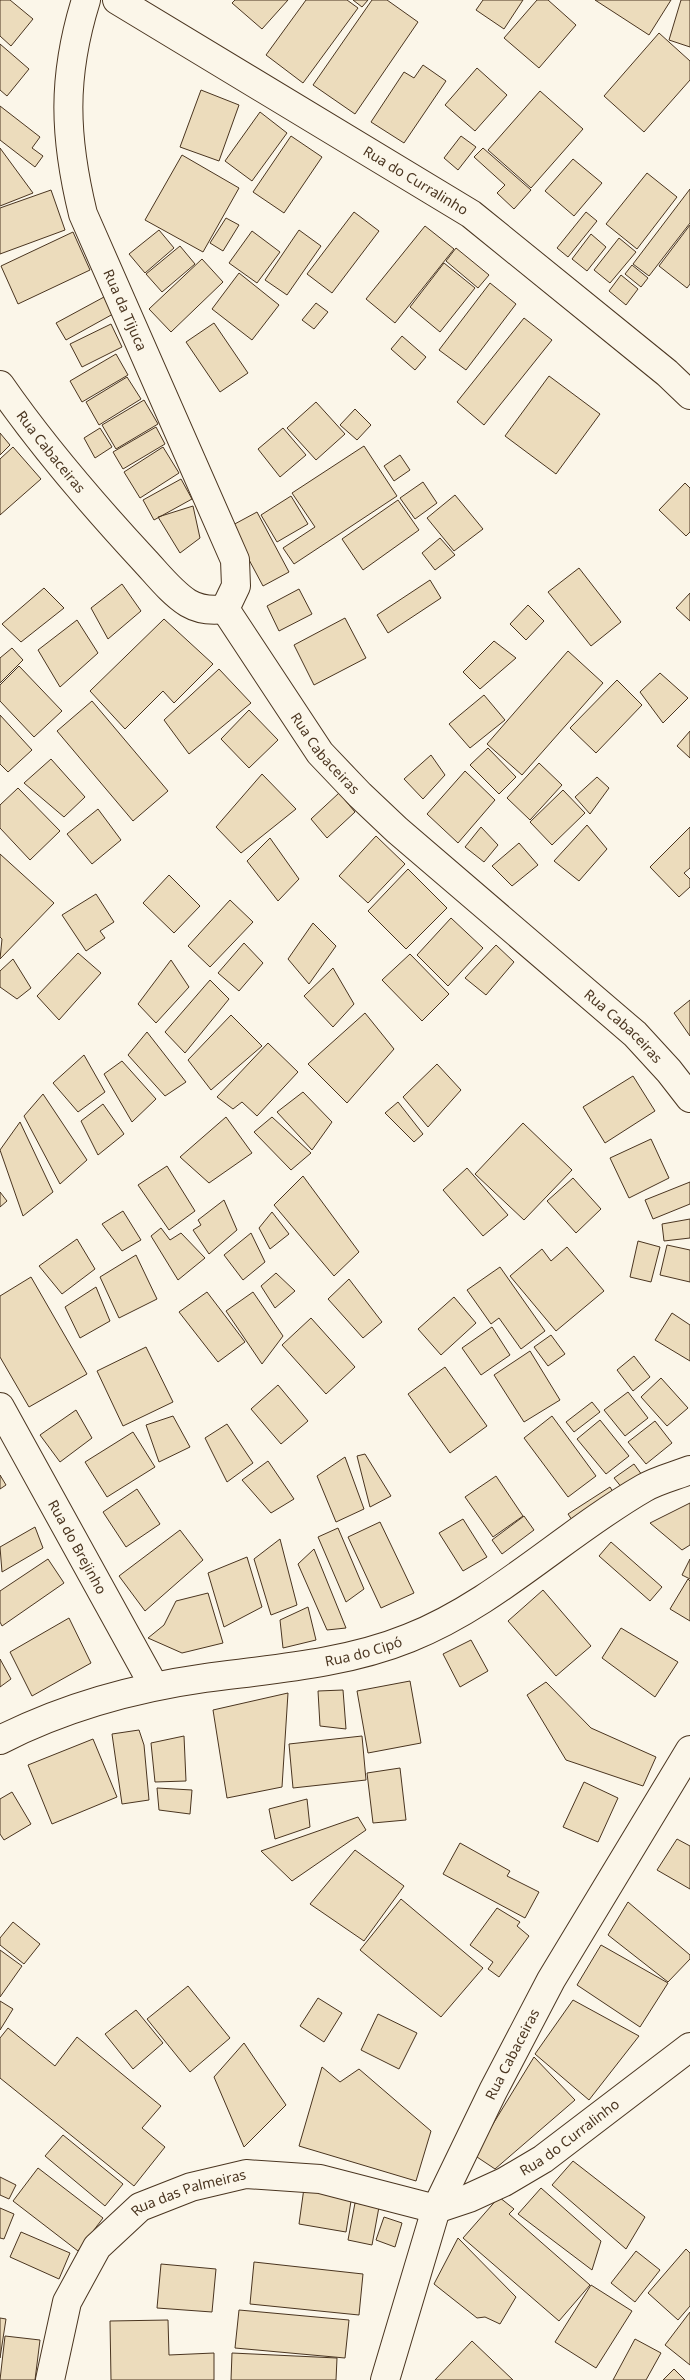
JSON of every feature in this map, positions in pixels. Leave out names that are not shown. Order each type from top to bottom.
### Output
[{"type":"street","name":"Rua da Tijuca","points":[[86,0],[69,69],[67,124],[72,171],[83,214],[235,560],[236,586],[225,609]]},
{"type":"street","name":"Rua do Curralinho","points":[[117,0],[471,214],[678,375],[690,396]]},
{"type":"street","name":"Rua Cabaceiras","points":[[0,385],[20,414],[121,534],[176,593],[188,603],[199,608],[212,611],[225,609],[320,753],[397,830],[635,1034],[669,1071],[690,1098]]},
{"type":"street","name":"Rua do Brejinho","points":[[0,1407],[154,1686]]},
{"type":"street","name":"Rua do Cipó","points":[[0,1740],[79,1706],[154,1686],[265,1671],[360,1655],[409,1638],[452,1618],[559,1543],[646,1488],[690,1470]]},
{"type":"street","name":"Rua Cabaceiras","points":[[385,2380],[436,2209],[493,2091],[551,1980],[690,1750]]},
{"type":"street","name":"Rua do Curralinho","points":[[436,2209],[486,2190],[543,2159],[690,2047]]},
{"type":"street","name":"Rua das Palmeiras","points":[[50,2380],[67,2302],[97,2247],[140,2207],[191,2187],[246,2174],[320,2179],[436,2209]]},
{"type":"building","points":[[0,0],[10,0],[33,19],[11,46],[0,36]]},
{"type":"building","points":[[235,0],[288,0],[262,29],[232,3]]},
{"type":"building","points":[[306,0],[347,0],[358,8],[303,83],[266,55]]},
{"type":"building","points":[[353,0],[368,0],[362,7]]},
{"type":"building","points":[[372,0],[387,0],[418,22],[355,114],[313,85]]},
{"type":"building","points":[[483,0],[523,0],[504,29],[476,10]]},
{"type":"building","points":[[537,0],[548,0],[576,25],[539,68],[504,38]]},
{"type":"building","points":[[595,0],[671,0],[649,35]]},
{"type":"building","points":[[681,0],[690,0],[690,47],[669,40]]},
{"type":"building","points":[[659,33],[690,61],[690,80],[644,132],[604,96]]},
{"type":"building","points":[[0,44],[29,69],[7,96],[0,90]]},
{"type":"building","points":[[423,65],[446,81],[404,143],[371,122],[404,72],[414,78]]},
{"type":"building","points":[[477,68],[507,95],[475,131],[445,105]]},
{"type":"building","points":[[201,90],[239,105],[219,161],[180,147]]},
{"type":"building","points":[[540,91],[583,129],[531,188],[488,150]]},
{"type":"building","points":[[0,106],[40,137],[32,148],[43,156],[35,167],[0,140]]},
{"type":"building","points":[[260,112],[287,133],[252,181],[225,161]]},
{"type":"building","points":[[291,136],[322,157],[284,213],[253,192]]},
{"type":"building","points":[[461,136],[476,147],[458,170],[444,158]]},
{"type":"building","points":[[0,148],[33,193],[0,206]]},
{"type":"building","points":[[483,148],[531,190],[514,209],[497,193],[505,185],[474,157]]},
{"type":"building","points":[[182,155],[239,188],[203,252],[145,220]]},
{"type":"building","points":[[573,159],[602,183],[574,216],[545,191]]},
{"type":"building","points":[[647,173],[677,197],[637,249],[606,224]]},
{"type":"building","points":[[690,189],[690,223],[649,276],[633,264]]},
{"type":"building","points":[[51,190],[65,230],[0,254],[0,208]]},
{"type":"building","points":[[354,212],[379,231],[332,293],[307,274]]},
{"type":"building","points":[[586,212],[597,221],[568,257],[557,248]]},
{"type":"building","points":[[226,218],[239,225],[223,251],[210,243]]},
{"type":"building","points":[[690,225],[690,284],[687,288],[659,266]]},
{"type":"building","points":[[425,226],[454,249],[395,323],[366,299]]},
{"type":"building","points":[[159,230],[174,248],[145,273],[129,254]]},
{"type":"building","points":[[299,230],[321,246],[287,295],[265,280]]},
{"type":"building","points":[[252,231],[280,252],[257,283],[229,263]]},
{"type":"building","points":[[73,232],[90,270],[18,304],[1,266]]},
{"type":"building","points":[[591,234],[606,247],[587,271],[572,259]]},
{"type":"building","points":[[619,238],[636,252],[610,283],[594,270]]},
{"type":"building","points":[[180,246],[195,264],[162,292],[146,274]]},
{"type":"building","points":[[456,248],[489,275],[478,288],[446,261]]},
{"type":"building","points":[[202,259],[223,282],[171,332],[149,309]]},
{"type":"building","points":[[444,263],[475,288],[440,332],[410,307]]},
{"type":"building","points":[[632,265],[648,278],[641,287],[625,274]]},
{"type":"building","points":[[239,273],[279,305],[252,340],[212,309]]},
{"type":"building","points":[[621,275],[638,289],[626,305],[609,291]]},
{"type":"building","points":[[490,283],[516,304],[466,370],[439,350]]},
{"type":"building","points":[[104,297],[113,314],[66,340],[56,323]]},
{"type":"building","points":[[316,303],[328,312],[314,329],[302,320]]},
{"type":"building","points":[[524,318],[552,340],[484,425],[457,402]]},
{"type":"building","points":[[214,323],[248,373],[220,392],[186,342]]},
{"type":"building","points":[[111,324],[122,347],[82,367],[70,344]]},
{"type":"building","points":[[402,336],[426,357],[415,370],[391,349]]},
{"type":"building","points":[[116,354],[128,375],[82,402],[70,381]]},
{"type":"building","points":[[549,376],[600,414],[556,474],[505,436]]},
{"type":"building","points":[[127,377],[141,399],[99,425],[86,402]]},
{"type":"building","points":[[144,400],[158,424],[116,449],[102,425]]},
{"type":"building","points":[[316,402],[345,434],[316,460],[287,428]]},
{"type":"building","points":[[355,409],[371,425],[357,440],[340,425]]},
{"type":"building","points":[[156,427],[165,444],[123,469],[113,452]]},
{"type":"building","points":[[100,428],[112,447],[95,458],[84,438]]},
{"type":"building","points":[[283,428],[306,455],[280,477],[258,449]]},
{"type":"building","points":[[0,433],[10,445],[0,455]]},
{"type":"building","points":[[364,446],[397,496],[294,564],[283,548],[315,527],[292,493]]},
{"type":"building","points":[[13,447],[41,479],[0,515],[0,459]]},
{"type":"building","points":[[163,447],[179,473],[140,498],[124,472]]},
{"type":"building","points":[[400,455],[410,470],[394,481],[384,466]]},
{"type":"building","points":[[181,479],[192,499],[154,520],[143,500]]},
{"type":"building","points":[[423,482],[437,503],[415,519],[400,498]]},
{"type":"building","points":[[685,483],[690,488],[690,532],[686,536],[659,510]]},
{"type":"building","points":[[455,495],[483,529],[454,551],[427,518]]},
{"type":"building","points":[[291,496],[308,524],[277,542],[261,515]]},
{"type":"building","points":[[398,500],[419,530],[363,570],[342,539]]},
{"type":"building","points":[[193,506],[200,538],[180,553],[158,517]]},
{"type":"building","points":[[257,512],[289,572],[263,586],[231,526]]},
{"type":"building","points":[[440,538],[455,555],[435,570],[422,553]]},
{"type":"building","points":[[579,568],[621,622],[591,646],[548,592]]},
{"type":"building","points":[[430,580],[441,598],[388,633],[377,615]]},
{"type":"building","points":[[122,584],[141,611],[108,639],[91,608]]},
{"type":"building","points":[[44,588],[64,608],[21,642],[2,624]]},
{"type":"building","points":[[299,589],[312,614],[279,631],[267,606]]},
{"type":"building","points":[[690,593],[690,621],[676,608]]},
{"type":"building","points":[[528,605],[544,621],[526,640],[510,624]]},
{"type":"building","points":[[345,618],[366,658],[314,685],[294,645]]},
{"type":"building","points":[[164,619],[213,664],[174,703],[163,691],[125,729],[90,691]]},
{"type":"building","points":[[77,620],[98,653],[60,687],[38,650]]},
{"type":"building","points":[[494,641],[516,658],[480,689],[463,672]]},
{"type":"building","points":[[12,648],[23,660],[0,683],[0,658]]},
{"type":"building","points":[[568,651],[603,683],[522,775],[487,744]]},
{"type":"building","points":[[19,666],[62,711],[34,737],[0,701],[0,685]]},
{"type":"building","points":[[219,669],[251,703],[189,754],[164,720]]},
{"type":"building","points":[[660,673],[688,698],[663,723],[640,692]]},
{"type":"building","points":[[617,680],[642,705],[596,753],[570,728]]},
{"type":"building","points":[[484,695],[505,720],[470,748],[449,724]]},
{"type":"building","points":[[92,701],[168,791],[133,821],[57,731]]},
{"type":"building","points":[[249,710],[278,740],[249,768],[221,739]]},
{"type":"building","points":[[0,715],[32,750],[8,772],[0,764]]},
{"type":"building","points":[[690,731],[690,758],[677,746]]},
{"type":"building","points":[[488,748],[516,777],[499,794],[470,765]]},
{"type":"building","points":[[431,755],[445,775],[423,799],[404,779]]},
{"type":"building","points":[[51,759],[85,797],[64,817],[24,783]]},
{"type":"building","points":[[539,763],[562,785],[530,820],[507,798]]},
{"type":"building","points":[[465,771],[495,800],[458,843],[427,814]]},
{"type":"building","points":[[262,774],[296,809],[241,853],[216,827]]},
{"type":"building","points":[[597,777],[609,788],[590,814],[575,797]]},
{"type":"building","points":[[18,788],[60,831],[30,860],[0,828],[0,805]]},
{"type":"building","points":[[563,790],[585,813],[552,845],[530,822]]},
{"type":"building","points":[[339,793],[355,812],[327,838],[311,819]]},
{"type":"building","points":[[98,809],[121,840],[92,864],[67,834]]},
{"type":"building","points":[[587,825],[607,849],[579,881],[554,861]]},
{"type":"building","points":[[481,827],[498,845],[484,862],[465,847]]},
{"type":"building","points":[[690,827],[690,868],[684,873],[690,879],[690,887],[679,897],[650,867]]},
{"type":"building","points":[[376,836],[405,864],[368,903],[339,876]]},
{"type":"building","points":[[270,838],[299,879],[278,901],[247,861]]},
{"type":"building","points":[[519,843],[538,865],[512,886],[492,866]]},
{"type":"building","points":[[0,854],[54,903],[0,959],[2,939],[0,937]]},
{"type":"building","points":[[408,869],[447,908],[406,949],[368,911]]},
{"type":"building","points":[[169,875],[200,906],[174,933],[143,903]]},
{"type":"building","points":[[96,894],[114,922],[100,931],[105,938],[86,951],[62,915]]},
{"type":"building","points":[[230,900],[253,922],[210,967],[188,946]]},
{"type":"building","points":[[451,918],[483,948],[448,986],[417,955]]},
{"type":"building","points":[[313,923],[336,946],[309,984],[288,959]]},
{"type":"building","points":[[244,943],[263,963],[239,991],[218,973]]},
{"type":"building","points":[[496,945],[514,962],[486,995],[465,978]]},
{"type":"building","points":[[78,953],[101,973],[59,1020],[37,996]]},
{"type":"building","points":[[410,954],[449,994],[422,1021],[382,980]]},
{"type":"building","points":[[13,959],[31,988],[17,999],[0,987],[0,971]]},
{"type":"building","points":[[171,960],[189,987],[156,1023],[138,1004]]},
{"type":"building","points":[[333,968],[354,1004],[333,1027],[304,996]]},
{"type":"building","points":[[210,980],[229,999],[185,1053],[165,1032]]},
{"type":"building","points":[[690,1000],[690,1036],[674,1013]]},
{"type":"building","points":[[365,1013],[394,1049],[347,1103],[308,1064]]},
{"type":"building","points":[[231,1015],[262,1046],[211,1090],[188,1060]]},
{"type":"building","points":[[147,1032],[186,1082],[165,1096],[128,1055]]},
{"type":"building","points":[[268,1043],[298,1072],[257,1116],[242,1102],[233,1109],[217,1097]]},
{"type":"building","points":[[84,1055],[105,1092],[78,1112],[53,1083]]},
{"type":"building","points":[[122,1061],[156,1099],[132,1122],[104,1074]]},
{"type":"building","points":[[437,1064],[461,1090],[428,1127],[403,1097]]},
{"type":"building","points":[[633,1076],[655,1111],[605,1143],[583,1107]]},
{"type":"building","points":[[303,1092],[332,1122],[312,1150],[277,1112]]},
{"type":"building","points":[[43,1094],[87,1160],[60,1184],[24,1116]]},
{"type":"building","points":[[398,1102],[423,1134],[414,1142],[385,1113]]},
{"type":"building","points":[[103,1104],[124,1134],[98,1155],[81,1121]]},
{"type":"building","points":[[226,1117],[252,1153],[209,1183],[180,1157]]},
{"type":"building","points":[[272,1117],[311,1153],[291,1170],[254,1132]]},
{"type":"building","points":[[20,1122],[53,1192],[23,1216],[0,1150]]},
{"type":"building","points":[[523,1123],[572,1170],[524,1220],[475,1174]]},
{"type":"building","points":[[651,1139],[669,1178],[629,1198],[610,1158]]},
{"type":"building","points":[[167,1166],[195,1211],[169,1230],[138,1185]]},
{"type":"building","points":[[467,1168],[508,1215],[483,1236],[443,1190]]},
{"type":"building","points":[[303,1176],[359,1252],[334,1276],[274,1205]]},
{"type":"building","points":[[573,1178],[601,1209],[576,1233],[547,1201]]},
{"type":"building","points":[[690,1182],[690,1204],[653,1219],[645,1200]]},
{"type":"building","points":[[0,1192],[7,1201],[0,1207]]},
{"type":"building","points":[[224,1200],[237,1230],[209,1254],[193,1230],[201,1225],[198,1220]]},
{"type":"building","points":[[123,1211],[141,1240],[122,1251],[102,1224]]},
{"type":"building","points":[[272,1212],[289,1234],[270,1249],[259,1228]]},
{"type":"building","points":[[690,1219],[690,1238],[664,1241],[662,1224]]},
{"type":"building","points":[[161,1228],[170,1240],[181,1233],[205,1258],[178,1280],[151,1236]]},
{"type":"building","points":[[251,1233],[265,1262],[243,1280],[224,1255]]},
{"type":"building","points":[[77,1239],[95,1269],[62,1294],[39,1266]]},
{"type":"building","points":[[638,1241],[660,1247],[651,1282],[630,1277]]},
{"type":"building","points":[[667,1245],[690,1250],[690,1282],[660,1275]]},
{"type":"building","points":[[567,1247],[604,1291],[556,1331],[510,1276],[542,1249],[551,1261]]},
{"type":"building","points":[[136,1255],[157,1299],[119,1318],[100,1277]]},
{"type":"building","points":[[500,1267],[545,1331],[521,1349],[499,1318],[491,1324],[467,1290]]},
{"type":"building","points":[[276,1273],[295,1291],[275,1308],[261,1286]]},
{"type":"building","points":[[31,1277],[87,1374],[29,1407],[0,1357],[0,1296]]},
{"type":"building","points":[[349,1279],[382,1322],[363,1338],[328,1299]]},
{"type":"building","points":[[96,1287],[110,1321],[80,1338],[65,1307]]},
{"type":"building","points":[[207,1292],[245,1342],[218,1362],[179,1312]]},
{"type":"building","points":[[253,1292],[283,1336],[262,1364],[226,1311]]},
{"type":"building","points":[[454,1297],[476,1323],[441,1355],[418,1329]]},
{"type":"building","points":[[672,1313],[690,1325],[690,1361],[655,1340]]},
{"type":"building","points":[[311,1318],[355,1367],[326,1394],[282,1345]]},
{"type":"building","points":[[492,1327],[510,1355],[481,1375],[462,1348]]},
{"type":"building","points":[[551,1335],[565,1354],[548,1366],[534,1347]]},
{"type":"building","points":[[146,1347],[173,1402],[123,1426],[97,1371]]},
{"type":"building","points":[[530,1351],[560,1400],[524,1422],[494,1375]]},
{"type":"building","points":[[634,1356],[650,1377],[633,1391],[617,1370]]},
{"type":"building","points":[[445,1367],[487,1426],[450,1453],[408,1394]]},
{"type":"building","points":[[661,1378],[688,1408],[667,1426],[641,1397]]},
{"type":"building","points":[[278,1385],[308,1421],[281,1444],[251,1409]]},
{"type":"building","points":[[628,1392],[648,1418],[625,1436],[604,1410]]},
{"type":"building","points":[[592,1402],[600,1412],[574,1432],[566,1422]]},
{"type":"building","points":[[76,1410],[92,1438],[60,1462],[40,1435]]},
{"type":"building","points":[[173,1416],[190,1447],[159,1462],[146,1425]]},
{"type":"building","points":[[552,1416],[596,1476],[568,1497],[524,1438]]},
{"type":"building","points":[[600,1420],[629,1456],[606,1474],[577,1439]]},
{"type":"building","points":[[655,1421],[672,1443],[646,1464],[628,1442]]},
{"type":"building","points":[[227,1424],[253,1463],[227,1482],[205,1438]]},
{"type":"building","points":[[133,1432],[155,1467],[107,1497],[85,1462]]},
{"type":"building","points":[[365,1454],[391,1496],[370,1507],[357,1456]]},
{"type":"building","points":[[345,1457],[364,1509],[336,1522],[317,1476]]},
{"type":"building","points":[[268,1461],[294,1499],[271,1513],[242,1480]]},
{"type":"building","points":[[634,1464],[642,1475],[623,1489],[614,1478]]},
{"type":"building","points":[[0,1475],[6,1485],[0,1489]]},
{"type":"building","points":[[496,1476],[523,1516],[493,1537],[465,1497]]},
{"type":"building","points":[[610,1487],[618,1500],[576,1526],[568,1514]]},
{"type":"building","points":[[137,1489],[160,1524],[126,1547],[103,1512]]},
{"type":"building","points":[[690,1503],[690,1545],[682,1550],[650,1523]]},
{"type":"building","points":[[524,1516],[534,1530],[502,1554],[492,1540]]},
{"type":"building","points":[[463,1519],[487,1557],[463,1571],[439,1533]]},
{"type":"building","points":[[380,1522],[414,1593],[381,1608],[348,1537]]},
{"type":"building","points":[[35,1527],[43,1548],[2,1572],[0,1547]]},
{"type":"building","points":[[338,1528],[364,1589],[346,1602],[318,1537]]},
{"type":"building","points":[[180,1530],[203,1560],[145,1611],[119,1576]]},
{"type":"building","points":[[280,1539],[297,1605],[271,1615],[254,1559]]},
{"type":"building","points":[[611,1542],[662,1587],[650,1601],[599,1556]]},
{"type":"building","points":[[314,1549],[346,1628],[327,1630],[298,1564]]},
{"type":"building","points":[[247,1557],[262,1607],[224,1627],[208,1573]]},
{"type":"building","points":[[48,1559],[64,1583],[2,1626],[0,1622],[0,1591]]},
{"type":"building","points":[[690,1559],[690,1579],[682,1575]]},
{"type":"building","points":[[688,1579],[690,1581],[690,1621],[670,1609]]},
{"type":"building","points":[[543,1590],[591,1646],[556,1676],[508,1621]]},
{"type":"building","points":[[208,1593],[223,1643],[182,1653],[148,1638],[164,1625],[176,1601]]},
{"type":"building","points":[[308,1607],[316,1640],[283,1648],[280,1620]]},
{"type":"building","points":[[69,1618],[91,1663],[32,1696],[10,1652]]},
{"type":"building","points":[[621,1628],[678,1662],[655,1697],[602,1658]]},
{"type":"building","points":[[471,1640],[488,1671],[460,1687],[443,1654]]},
{"type":"building","points":[[0,1659],[11,1679],[0,1687]]},
{"type":"building","points":[[410,1681],[421,1743],[368,1753],[357,1691]]},
{"type":"building","points":[[546,1682],[591,1728],[656,1757],[643,1786],[566,1760],[527,1695]]},
{"type":"building","points":[[343,1690],[346,1729],[320,1726],[318,1691]]},
{"type":"building","points":[[288,1693],[282,1787],[227,1798],[213,1710]]},
{"type":"building","points":[[139,1730],[144,1745],[149,1800],[122,1804],[112,1734]]},
{"type":"building","points":[[184,1736],[186,1781],[155,1782],[151,1743]]},
{"type":"building","points":[[362,1736],[366,1780],[293,1788],[289,1744]]},
{"type":"building","points":[[93,1739],[117,1797],[52,1824],[28,1765]]},
{"type":"building","points":[[400,1768],[406,1820],[373,1823],[367,1773]]},
{"type":"building","points":[[584,1782],[618,1798],[598,1842],[563,1827]]},
{"type":"building","points":[[157,1788],[192,1790],[190,1814],[159,1810]]},
{"type":"building","points":[[12,1792],[31,1824],[4,1840],[0,1834],[0,1799]]},
{"type":"building","points":[[307,1799],[310,1827],[275,1839],[269,1809]]},
{"type":"building","points":[[358,1817],[366,1830],[292,1881],[261,1851]]},
{"type":"building","points":[[677,1839],[690,1846],[690,1889],[657,1870]]},
{"type":"building","points":[[460,1843],[510,1871],[507,1876],[539,1892],[525,1918],[443,1874]]},
{"type":"building","points":[[355,1850],[404,1886],[364,1941],[310,1904]]},
{"type":"building","points":[[401,1899],[483,1968],[441,2017],[360,1950]]},
{"type":"building","points":[[628,1902],[690,1955],[690,1959],[668,1982],[608,1935]]},
{"type":"building","points":[[497,1908],[520,1922],[517,1926],[529,1936],[499,1977],[488,1969],[493,1962],[470,1945]]},
{"type":"building","points":[[13,1922],[40,1944],[24,1964],[0,1945],[0,1938]]},
{"type":"building","points":[[601,1945],[668,1983],[640,2027],[577,1985]]},
{"type":"building","points":[[0,1950],[22,1966],[0,1997]]},
{"type":"building","points":[[188,1986],[230,2038],[190,2072],[147,2019]]},
{"type":"building","points":[[318,1998],[342,2013],[324,2042],[300,2026]]},
{"type":"building","points":[[573,2000],[639,2036],[589,2100],[535,2054]]},
{"type":"building","points":[[0,2001],[13,2009],[0,2030]]},
{"type":"building","points":[[136,2010],[163,2043],[133,2069],[105,2034]]},
{"type":"building","points":[[378,2014],[417,2033],[399,2069],[361,2050]]},
{"type":"building","points":[[8,2028],[55,2066],[77,2037],[161,2106],[142,2128],[165,2147],[134,2186],[0,2078],[0,2038]]},
{"type":"building","points":[[244,2043],[286,2105],[244,2147],[214,2077]]},
{"type":"building","points":[[534,2057],[575,2100],[495,2169],[474,2155]]},
{"type":"building","points":[[322,2067],[340,2082],[359,2069],[431,2131],[416,2181],[299,2146]]},
{"type":"building","points":[[63,2135],[123,2184],[105,2206],[45,2156]]},
{"type":"building","points":[[573,2161],[645,2217],[626,2249],[552,2185]]},
{"type":"building","points":[[38,2168],[103,2218],[78,2251],[13,2201]]},
{"type":"building","points":[[0,2177],[16,2185],[9,2199],[0,2195]]},
{"type":"building","points":[[304,2188],[352,2195],[346,2232],[299,2224]]},
{"type":"building","points":[[541,2188],[601,2241],[592,2270],[518,2214]]},
{"type":"building","points":[[499,2197],[514,2209],[509,2214],[590,2285],[559,2321],[463,2238]]},
{"type":"building","points":[[355,2203],[379,2207],[372,2245],[348,2240]]},
{"type":"building","points":[[0,2208],[14,2214],[4,2239],[0,2238]]},
{"type":"building","points":[[384,2217],[402,2223],[395,2247],[376,2240]]},
{"type":"building","points":[[21,2232],[70,2253],[59,2279],[10,2257]]},
{"type":"building","points":[[458,2238],[516,2297],[500,2324],[485,2317],[477,2318],[434,2284]]},
{"type":"building","points":[[686,2249],[690,2253],[690,2306],[678,2320],[648,2293]]},
{"type":"building","points":[[636,2251],[660,2270],[635,2302],[611,2283]]},
{"type":"building","points":[[254,2262],[363,2274],[359,2315],[250,2304]]},
{"type":"building","points":[[161,2264],[216,2269],[212,2312],[157,2308]]},
{"type":"building","points":[[591,2285],[632,2311],[596,2368],[555,2342]]},
{"type":"building","points":[[239,2310],[349,2320],[345,2358],[235,2348]]},
{"type":"building","points":[[690,2312],[690,2365],[665,2345]]},
{"type":"building","points":[[0,2318],[6,2319],[0,2358]]},
{"type":"building","points":[[168,2320],[169,2355],[214,2353],[214,2380],[111,2380],[110,2321]]},
{"type":"building","points":[[5,2336],[40,2340],[35,2380],[0,2380]]},
{"type":"building","points":[[635,2339],[661,2353],[646,2380],[613,2380]]},
{"type":"building","points":[[472,2341],[513,2380],[435,2380]]},
{"type":"building","points":[[232,2353],[337,2358],[336,2380],[231,2380]]},
{"type":"building","points":[[674,2369],[685,2380],[663,2380]]}]
